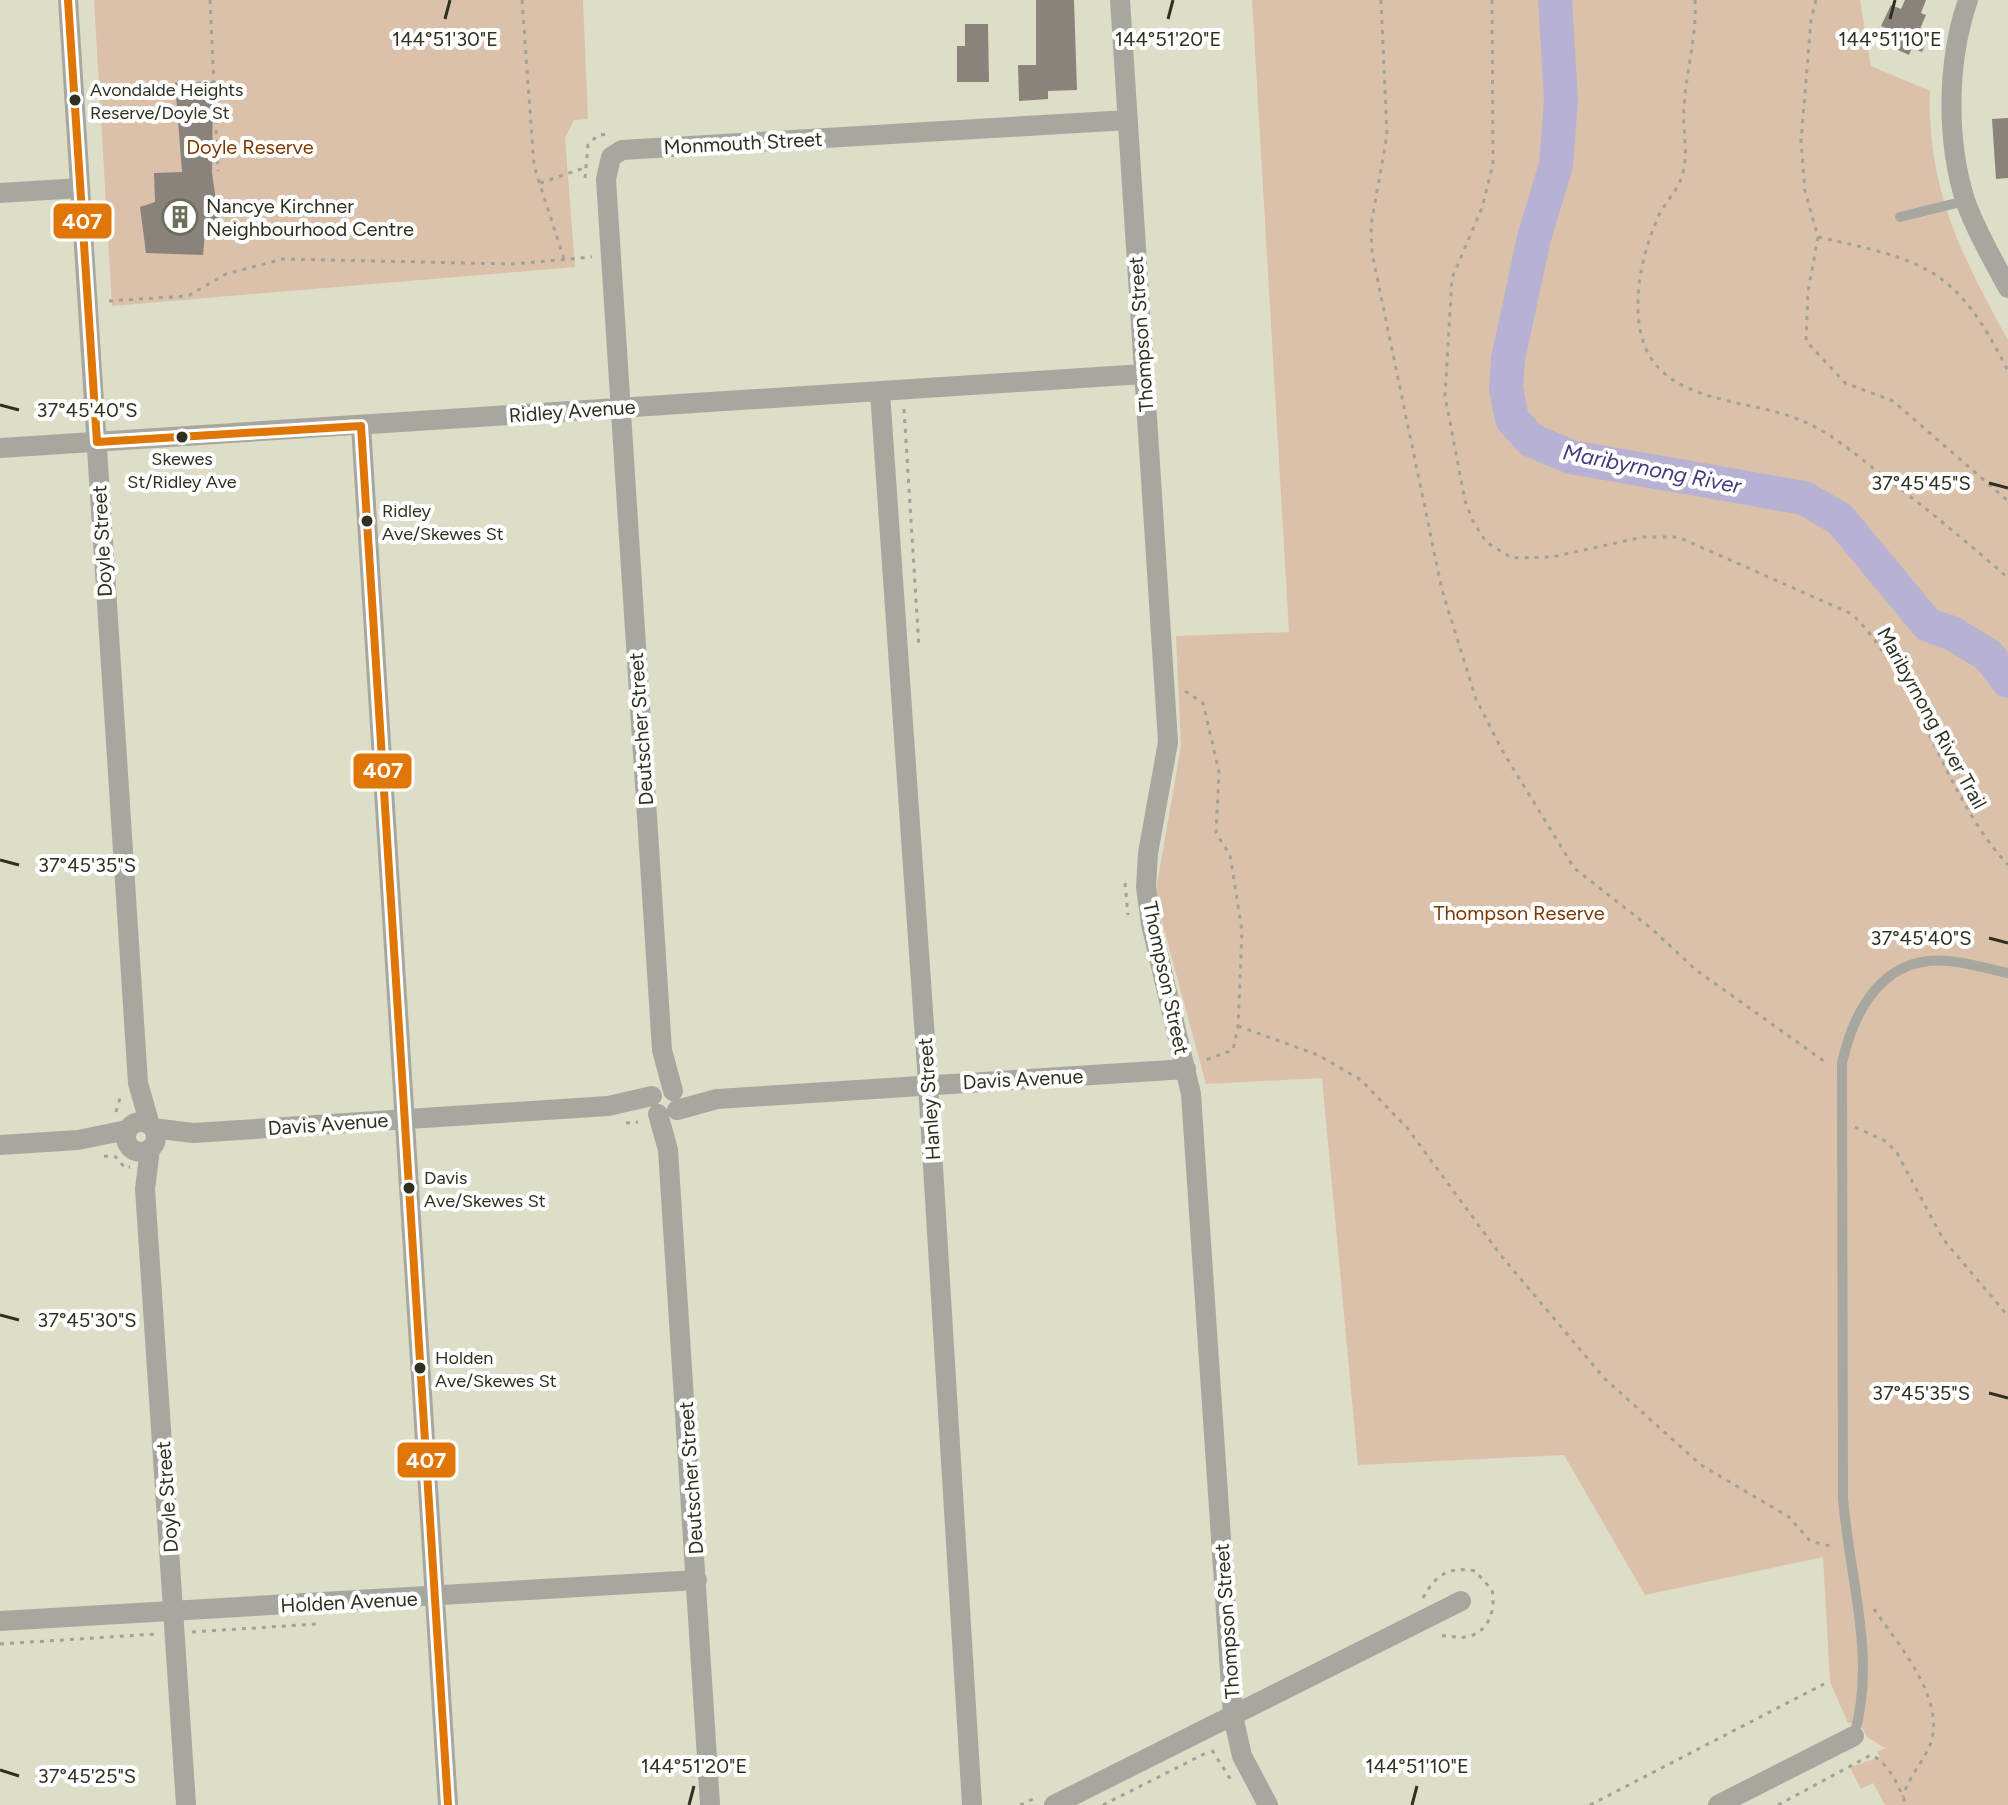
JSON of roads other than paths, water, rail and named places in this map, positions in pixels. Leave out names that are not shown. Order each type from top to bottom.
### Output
[{"type":"street","name":"Doyle Street","points":[[68,0],[90,306],[129,1086],[140,1140],[145,1189],[182,1611],[186,1805]]},
{"type":"street","name":"Thompson Street","points":[[1120,0],[1143,374],[1174,688],[1168,742],[1148,853],[1146,887],[1151,924],[1198,1067],[1191,1094],[1235,1726],[1242,1756],[1268,1805]]},
{"type":"street","points":[[1968,0],[1953,70],[1953,123],[1965,201],[2008,288]]},
{"type":"street","name":"Monmouth Street","points":[[619,408],[606,179],[611,157],[622,150],[1128,120]]},
{"type":"street","points":[[0,193],[80,188]]},
{"type":"street","name":"Ridley Avenue","points":[[0,448],[1143,374]]},
{"type":"street","name":"Hanley Street","points":[[880,392],[928,1085],[972,1805]]},
{"type":"street","name":"Deutscher Street","points":[[619,408],[710,1805]]},
{"type":"street","points":[[361,426],[448,1805]]},
{"type":"street","name":"Davis Avenue","points":[[0,1145],[140,1140],[193,1133],[662,1105],[1198,1067]]},
{"type":"street","name":"Holden Avenue","points":[[0,1621],[697,1580]]},
{"type":"street","points":[[1054,1805],[1235,1726],[1461,1601]]},
{"type":"street","points":[[1718,1805],[1854,1736]]},
{"type":"lane","points":[[1900,217],[1965,201]]},
{"type":"lane","points":[[1854,1736],[1862,1642],[1860,1605],[1843,1498],[1840,1124],[1841,1073],[1847,1041],[1862,1005],[1883,981],[1898,972],[1928,961],[2008,973]]},
{"type":"waterway","name":"Maribyrnong River","points":[[1555,0],[1561,100],[1556,165],[1534,238],[1508,359],[1506,388],[1512,419],[1531,440],[1571,457],[1804,498],[1840,519],[1928,625],[1952,633],[1989,656],[2008,681]]},
{"type":"place","name":"Avondalde Heights Reserve/Doyle St","points":[[75,100]]},
{"type":"place","name":"Nancye Kirchner Neighbourhood Centre","points":[[180,217]]},
{"type":"place","name":"Skewes St/Ridley Ave","points":[[182,437]]},
{"type":"place","name":"Ridley Ave/Skewes St","points":[[367,521]]},
{"type":"place","name":"Davis Ave/Skewes St","points":[[409,1188]]},
{"type":"place","name":"Holden Ave/Skewes St","points":[[420,1368]]},
{"type":"park label","name":"Doyle Reserve","points":[[250,147]]},
{"type":"park label","name":"Thompson Reserve","points":[[1519,913]]}]
